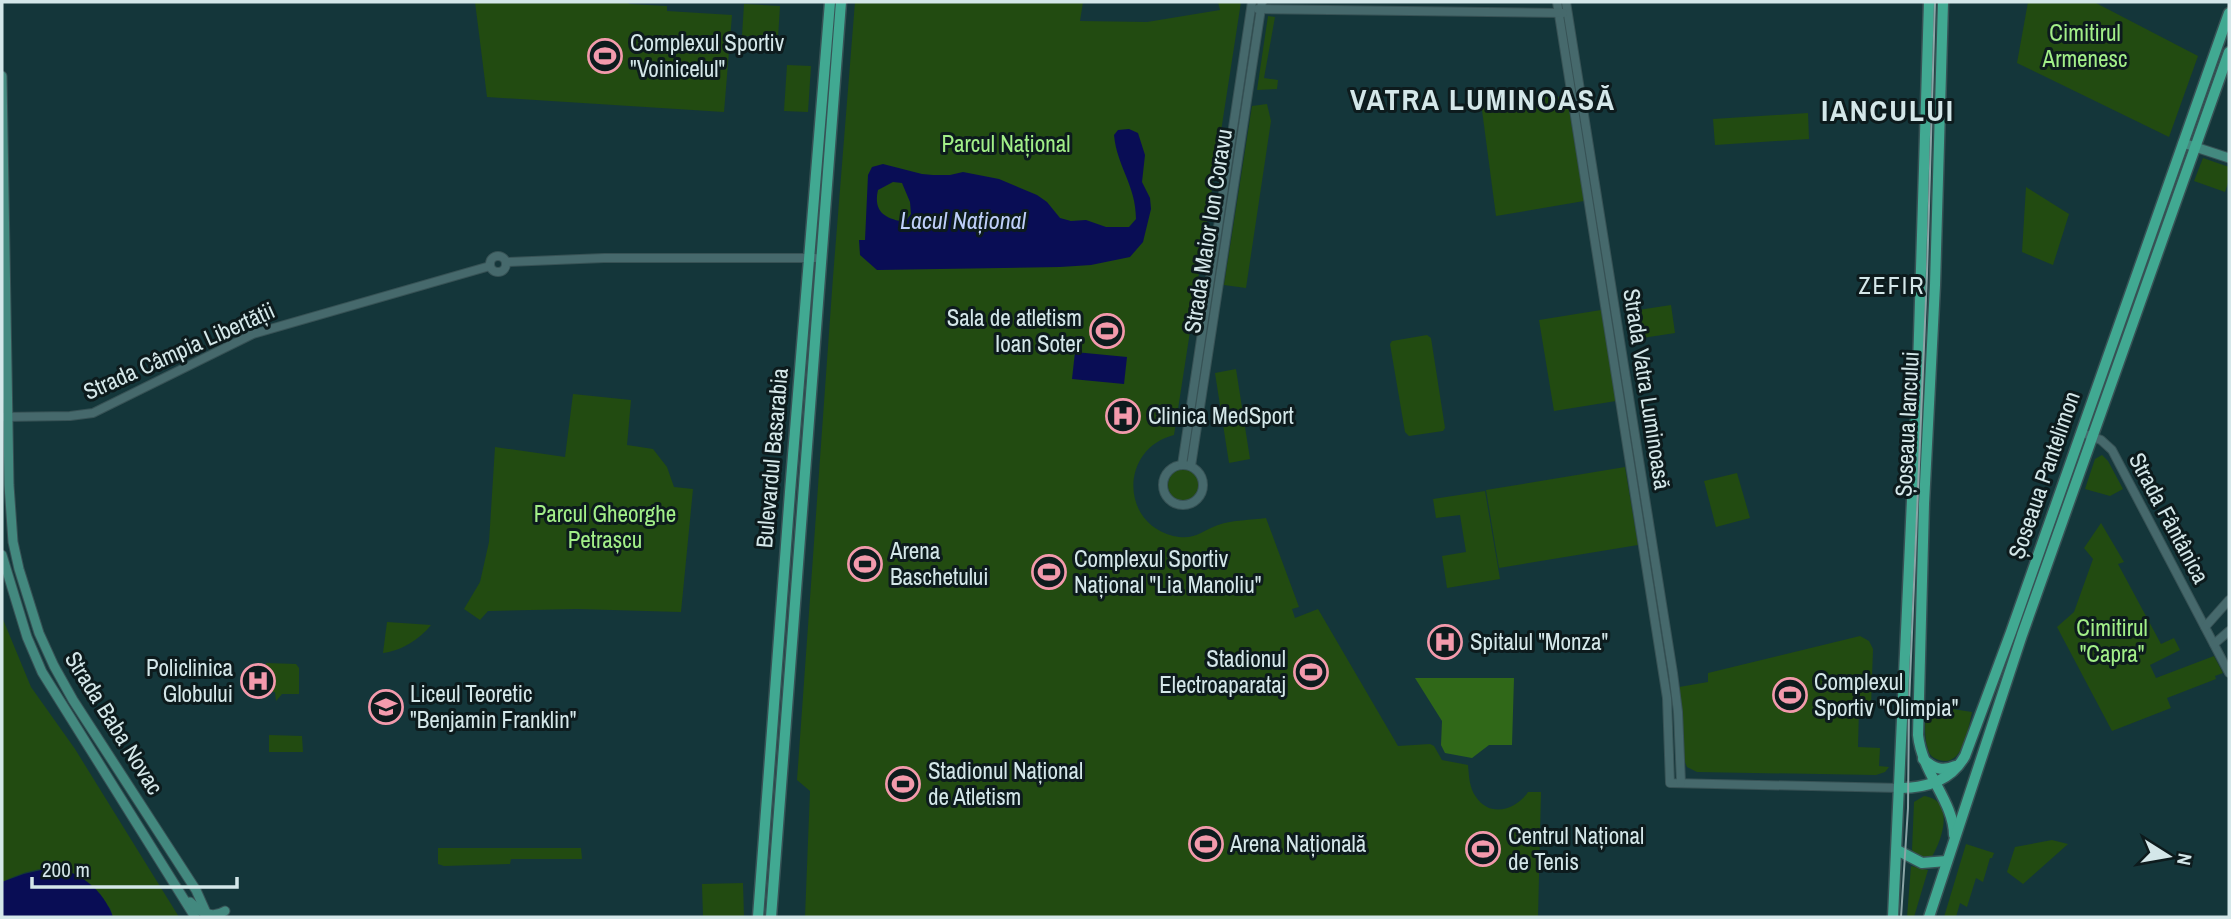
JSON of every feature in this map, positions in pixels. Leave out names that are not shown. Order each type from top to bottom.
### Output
[{"type":"main road","name":"Bulevardul Basarabia","points":[[771,917],[816,258],[830,2]]},
{"type":"main road","name":"Bulevardul Basarabia","points":[[758,917],[789,500],[841,2]]},
{"type":"main road","name":"Șoseaua Iancului","points":[[1900,788],[1919,356],[1929,2]]},
{"type":"main road","name":"Șoseaua Iancului","points":[[1943,2],[1918,735],[1922,758],[1952,818],[1954,841]]},
{"type":"main road","name":"Șoseaua Pantelimon","points":[[1929,917],[2086,434],[2229,13]]},
{"type":"main road","name":"Șoseaua Pantelimon","points":[[1934,783],[1952,773],[1965,756],[2229,52]]},
{"type":"main road","name":"Strada Baba Novac","points":[[2,76],[5,417],[13,542],[24,587],[39,633],[62,683],[180,863],[202,900],[208,916]]},
{"type":"main road","points":[[2183,143],[2229,158]]},
{"type":"main road","name":"Strada Baba Novac","points":[[2,555],[27,637],[42,672],[195,917]]},
{"type":"main road","points":[[1922,758],[1930,765],[1943,769],[1954,766],[1965,756]]},
{"type":"main road","points":[[1893,917],[1900,788],[1934,783]]},
{"type":"main road","points":[[1897,850],[1922,863],[1947,861]]},
{"type":"main road","points":[[178,888],[192,904],[208,916],[218,916],[225,911]]},
{"type":"street","name":"Strada Vatra Luminoasă","points":[[1557,2],[1563,13],[1666,663],[1678,712],[1681,783],[1670,783],[1666,663]]},
{"type":"street","name":"Strada Vatra Luminoasă","points":[[1563,13],[1566,2]]},
{"type":"street","points":[[1252,5],[1563,13]]},
{"type":"street","name":"Strada Maior Ion Coravu","points":[[1186,465],[1196,369],[1209,319],[1232,199],[1252,5]]},
{"type":"street","name":"Strada Maior Ion Coravu","points":[[1186,465],[1206,370],[1222,198],[1261,6]]},
{"type":"street","points":[[1222,198],[1232,199]]},
{"type":"street","name":"Strada Câmpia Libertății","points":[[5,417],[93,414],[253,334],[491,266],[491,260],[495,257],[502,257],[506,262],[604,258],[816,258]]},
{"type":"street","points":[[1196,369],[1206,370]]},
{"type":"street","name":"Strada Fântânica","points":[[2086,434],[2101,440],[2112,450],[2229,673]]},
{"type":"street","name":"Strada Maior Ion Coravu","points":[[1186,465],[1199,473],[1203,488],[1196,501],[1181,505],[1170,499],[1164,488],[1167,473],[1171,469],[1186,465]]},
{"type":"street","points":[[2205,627],[2229,600]]},
{"type":"street","points":[[2214,644],[2229,631]]},
{"type":"street","points":[[1681,783],[1900,788]]},
{"type":"green space","name":"Complexul Sportiv \"Voinicelul\"","points":[[475,2],[628,2],[667,6],[667,11],[732,15],[724,112],[487,97]]},
{"type":"green space","name":"Complexul Sportiv Național \"Lia Manoliu\"","points":[[855,2],[1083,2],[1080,21],[1147,22],[1220,10],[1218,2],[1241,2],[1174,435],[1157,442],[1144,454],[1136,469],[1133,485],[1136,501],[1143,516],[1155,528],[1173,536],[1192,536],[1224,523],[1266,518],[1299,607],[1292,609],[1295,618],[1318,609],[1398,746],[1430,744],[1442,760],[1468,765],[1474,793],[1488,808],[1510,807],[1528,792],[1541,792],[1538,917],[805,917],[810,791],[797,780]]},
{"type":"green space","name":"Cimitirul Armenesc","points":[[2028,2],[2094,2],[2198,56],[2169,137],[2017,63]]},
{"type":"green space","points":[[744,4],[780,6],[778,38],[742,36]]},
{"type":"green space","points":[[1268,16],[1275,17],[1264,78],[1278,80],[1277,89],[1257,90]]},
{"type":"green space","points":[[787,65],[811,66],[808,112],[784,111]]},
{"type":"green space","points":[[1480,95],[1567,97],[1584,201],[1496,216]]},
{"type":"green space","points":[[1267,104],[1271,121],[1246,288],[1224,285],[1252,106]]},
{"type":"green space","points":[[1808,113],[1809,139],[1715,145],[1713,119]]},
{"type":"green space","points":[[2203,158],[2229,167],[2225,192],[2194,181]]},
{"type":"green space","points":[[2026,187],[2069,214],[2053,265],[2022,252]]},
{"type":"green space","points":[[1671,305],[1675,333],[1636,339],[1632,311]]},
{"type":"green space","points":[[1601,310],[1616,401],[1554,411],[1539,320]]},
{"type":"green space","points":[[1427,335],[1431,338],[1445,428],[1443,431],[1409,436],[1405,432],[1390,344],[1392,341]]},
{"type":"green space","points":[[1236,369],[1250,459],[1229,463],[1215,373]]},
{"type":"green space","name":"Parcul Gheorghe Petrașcu","points":[[573,394],[631,400],[627,445],[653,449],[667,467],[674,487],[693,489],[681,612],[577,609],[488,611],[480,620],[464,609],[480,582],[489,542],[495,447],[565,457]]},
{"type":"green space","points":[[2102,455],[2123,489],[2110,496],[2085,489],[2095,459]]},
{"type":"green space","points":[[1625,467],[1638,545],[1499,568],[1486,490]]},
{"type":"green space","points":[[1184,469],[1195,474],[1200,485],[1195,496],[1184,501],[1173,496],[1168,485],[1173,474]]},
{"type":"green space","points":[[1737,473],[1750,518],[1716,527],[1704,481]]},
{"type":"green space","points":[[1485,491],[1500,579],[1447,588],[1442,556],[1466,552],[1460,515],[1436,518],[1433,499]]},
{"type":"green space","name":"Cimitirul \"Capra\"","points":[[2101,523],[2124,562],[2118,564],[2161,644],[2174,638],[2180,650],[2150,665],[2156,678],[2214,656],[2223,673],[2215,676],[2216,679],[2167,698],[2171,708],[2112,731],[2057,627],[2074,612],[2093,559],[2084,548]]},
{"type":"green space","points":[[2,617],[31,687],[75,749],[179,917],[113,917],[110,908],[64,870],[48,868],[32,871],[2,882]]},
{"type":"green space","points":[[387,622],[431,625],[410,644],[383,653]]},
{"type":"green space","name":"Complexul Sportiv \"Olimpia\"","points":[[1860,636],[1869,641],[1873,649],[1871,707],[1859,708],[1858,747],[1880,748],[1879,766],[1889,767],[1885,772],[1876,775],[1697,772],[1687,767],[1684,760],[1679,687],[1708,682],[1708,673]]},
{"type":"green space","points":[[266,663],[296,664],[299,668],[299,694],[282,694],[276,701],[275,692],[266,692]]},
{"type":"green space","points":[[1415,678],[1514,678],[1512,745],[1489,745],[1472,758],[1445,753],[1441,745],[1442,721]]},
{"type":"green space","points":[[1926,705],[1972,712],[1963,745],[1954,758],[1939,760],[1929,753],[1925,733]]},
{"type":"green space","points":[[269,735],[302,736],[303,752],[269,752]]},
{"type":"green space","points":[[1924,796],[1934,799],[1943,812],[1942,831],[1931,858],[1920,857],[1912,850],[1914,802]]},
{"type":"green space","points":[[2052,840],[2068,844],[2023,884],[2007,872],[2015,847]]},
{"type":"green space","points":[[1966,844],[1994,853],[1983,882],[1976,878],[1967,907],[1960,903],[1956,917],[1944,917]]},
{"type":"green space","points":[[438,848],[581,848],[582,859],[511,859],[510,864],[444,866],[438,864]]},
{"type":"green space","points":[[1911,866],[1928,870],[1914,917],[1907,917]]},
{"type":"green space","points":[[743,883],[744,917],[703,917],[702,884]]},
{"type":"water","name":"Lacul Național","points":[[1129,129],[1138,133],[1145,155],[1142,182],[1150,198],[1151,209],[1143,242],[1130,257],[1091,265],[1060,267],[877,270],[860,255],[859,240],[865,240],[868,175],[872,167],[883,164],[922,174],[950,175],[963,172],[999,179],[1037,195],[1047,202],[1060,218],[1071,221],[1086,220],[1106,227],[1129,227],[1136,219],[1135,207],[1116,146],[1114,135],[1118,130]],"holes":[[[893,182],[902,183],[910,202],[911,214],[905,222],[886,216],[877,204],[878,190]]]},
{"type":"water","points":[[1075,352],[1127,357],[1124,384],[1072,379]]},
{"type":"water","points":[[50,868],[71,872],[89,883],[109,907],[113,917],[2,917],[2,882]]},
{"type":"tram line","points":[[1901,917],[1908,808],[1909,704],[1935,2]]},
{"type":"place","name":"Complexul Sportiv \"Voinicelul\"","points":[[605,56]]},
{"type":"place","name":"Sala de atletism Ioan Soter","points":[[1107,331]]},
{"type":"place","name":"Clinica MedSport","points":[[1123,416]]},
{"type":"place","name":"Arena Baschetului","points":[[865,564]]},
{"type":"place","name":"Complexul Sportiv Național \"Lia Manoliu\"","points":[[1049,572]]},
{"type":"place","name":"Spitalul \"Monza\"","points":[[1445,642]]},
{"type":"place","name":"Stadionul Electroaparataj","points":[[1311,672]]},
{"type":"place","name":"Policlinica Globului","points":[[258,681]]},
{"type":"place","name":"Complexul Sportiv \"Olimpia\"","points":[[1790,695]]},
{"type":"place","name":"Liceul Teoretic \"Benjamin Franklin\"","points":[[386,707]]},
{"type":"place","name":"Stadionul Național de Atletism","points":[[903,784]]},
{"type":"place","name":"Arena Națională","points":[[1206,844]]},
{"type":"place","name":"Centrul Național de Tenis","points":[[1483,849]]},
{"type":"district","name":"VATRA LUMINOASĂ","points":[[1483,100]]},
{"type":"district","name":"IANCULUI","points":[[1888,111]]},
{"type":"district","name":"ZEFIR","points":[[1892,286]]},
{"type":"park label","name":"Parcul Național","points":[[1006,144]]}]
